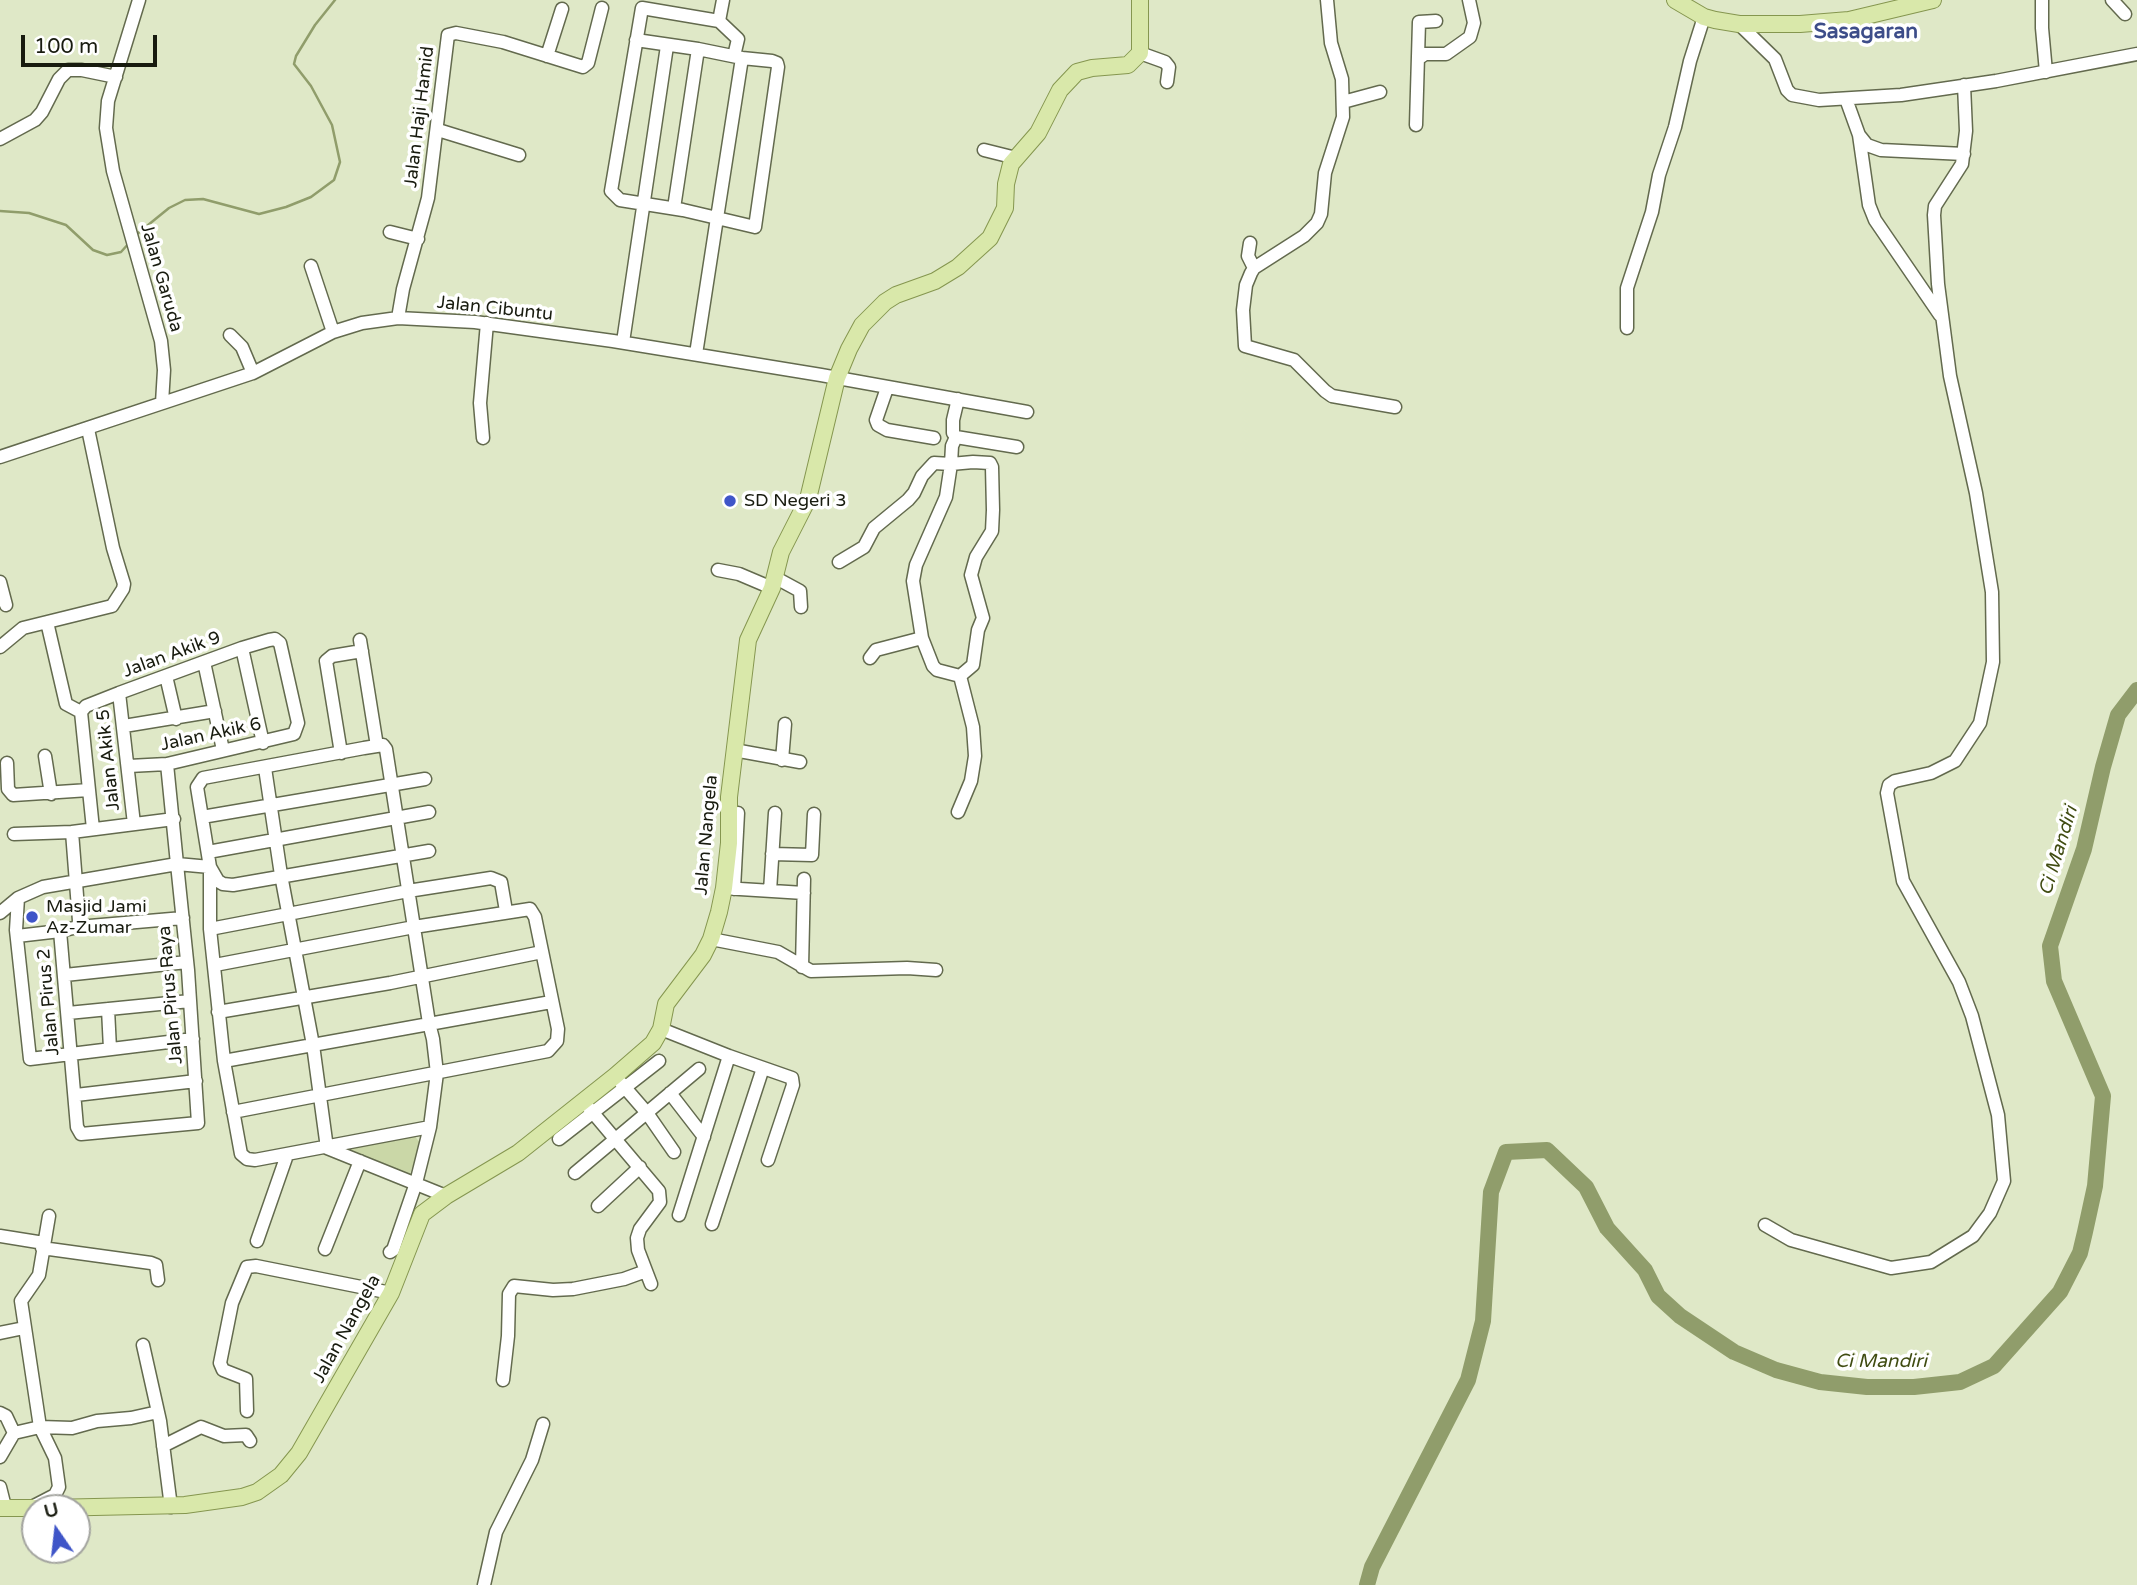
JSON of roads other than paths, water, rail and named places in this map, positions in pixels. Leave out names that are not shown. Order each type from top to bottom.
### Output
[{"type":"main road","points":[[1140,0],[1140,53]]},
{"type":"main road","points":[[1675,0],[1704,17],[1739,24],[1800,24],[1849,20],[1933,0]]},
{"type":"main road","name":"Jalan Nangela","points":[[91,1508],[171,1507],[242,1497],[257,1492],[281,1475],[299,1453],[391,1293],[422,1214],[446,1196],[588,1107],[620,1082],[649,1047],[661,1029],[666,1004],[699,961],[711,939],[729,888],[734,750],[748,640],[774,583],[780,552],[808,499],[837,378],[862,325],[885,302],[896,295],[935,281],[958,267],[990,238],[1006,208],[1006,184],[1011,164],[1038,133],[1055,99],[1071,77],[1077,72],[1092,68],[1128,65],[1140,53]]},
{"type":"main road","points":[[2,1508],[21,1508]]},
{"type":"street","name":"Jalan Garuda","points":[[139,0],[108,102],[107,144],[161,341],[164,370],[162,403]]},
{"type":"street","points":[[719,21],[723,0]]},
{"type":"street","points":[[1327,0],[1331,43],[1342,79],[1343,102],[1342,122],[1325,173],[1324,198],[1319,220],[1304,236],[1254,268],[1248,279],[1244,301],[1242,321],[1245,345],[1294,360],[1332,396],[1395,407]]},
{"type":"street","points":[[2042,0],[2046,72]]},
{"type":"street","points":[[2112,0],[2125,14]]},
{"type":"street","points":[[636,40],[738,57],[772,61],[777,63],[778,67],[755,227],[717,218],[674,208],[620,200],[611,191],[636,40],[643,4],[719,21],[738,39],[738,57],[717,218],[696,354]]},
{"type":"street","name":"Jalan Haji Hamid","points":[[398,318],[403,289],[428,198],[448,35],[456,33],[503,42],[579,66],[586,65],[602,8]]},
{"type":"street","points":[[547,57],[562,9]]},
{"type":"street","points":[[1418,59],[1425,54],[1446,54],[1471,37],[1472,12]]},
{"type":"street","points":[[1627,328],[1628,288],[1704,17]]},
{"type":"street","points":[[1416,125],[1419,22],[1436,21]]},
{"type":"street","points":[[1739,24],[1775,59],[1787,90],[1792,95],[1819,100],[1901,94],[1964,85],[2137,54]]},
{"type":"street","points":[[623,342],[667,46]]},
{"type":"street","points":[[674,208],[698,49]]},
{"type":"street","points":[[1140,53],[1166,62],[1169,67],[1167,82]]},
{"type":"street","points":[[0,139],[35,120],[59,79],[68,70],[116,77]]},
{"type":"street","points":[[1765,1225],[1791,1240],[1891,1268],[1931,1262],[1973,1236],[1990,1213],[2004,1181],[1998,1115],[1972,1016],[1959,982],[1903,881],[1887,793],[1889,785],[1895,781],[1931,773],[1955,761],[1980,723],[1993,662],[1992,592],[1976,493],[1954,403],[1942,318],[1934,206],[1955,177],[1964,155],[1964,85]]},
{"type":"street","points":[[1343,102],[1380,92]]},
{"type":"street","points":[[1846,99],[1859,135],[1869,205],[1875,220],[1942,318]]},
{"type":"street","points":[[438,130],[519,155]]},
{"type":"street","points":[[1859,135],[1867,145],[1881,150],[1964,155]]},
{"type":"street","points":[[984,150],[1016,158]]},
{"type":"street","points":[[390,232],[418,239]]},
{"type":"street","points":[[1250,243],[1248,256],[1254,268]]},
{"type":"street","points":[[311,266],[333,332]]},
{"type":"street","name":"Jalan Cibuntu","points":[[162,403],[253,373],[333,332],[362,323],[398,318],[487,323],[623,342],[1027,412]]},
{"type":"street","points":[[483,438],[481,403],[487,323]]},
{"type":"street","points":[[230,335],[239,342],[253,373]]},
{"type":"street","points":[[887,388],[876,420],[878,425],[887,430],[934,438]]},
{"type":"street","points":[[958,399],[953,420],[953,433],[956,437],[1017,447]]},
{"type":"street","points":[[0,457],[162,403]]},
{"type":"street","points":[[0,647],[23,628],[111,606],[124,586],[113,548],[88,429]]},
{"type":"street","points":[[956,437],[952,446],[946,497],[914,573],[915,601],[922,638],[933,666],[937,670],[960,676]]},
{"type":"street","points":[[839,562],[864,547],[876,526],[915,493],[922,476],[933,463],[990,463],[992,531],[976,557],[971,575],[983,618],[973,666],[960,676]]},
{"type":"street","points":[[718,570],[800,591],[801,607]]},
{"type":"street","points":[[0,582],[6,605]]},
{"type":"street","points":[[47,622],[66,704],[81,712],[93,829]]},
{"type":"street","points":[[870,658],[876,650],[922,638]]},
{"type":"street","name":"Jalan Akik 9","points":[[81,712],[86,706],[242,648],[278,640],[298,723],[297,730]]},
{"type":"street","points":[[341,752],[326,661],[361,645],[377,746]]},
{"type":"street","points":[[242,648],[263,743]]},
{"type":"street","points":[[204,662],[223,750]]},
{"type":"street","points":[[166,676],[176,719]]},
{"type":"street","points":[[958,811],[971,781],[975,756],[973,727],[960,676]]},
{"type":"street","name":"Jalan Akik 5","points":[[119,693],[134,824]]},
{"type":"street","points":[[124,726],[215,711]]},
{"type":"street","points":[[782,760],[785,724]]},
{"type":"street","name":"Jalan Akik 6","points":[[129,766],[167,764],[292,736],[297,730]]},
{"type":"street","points":[[390,1252],[418,1185],[430,1127],[437,1073],[386,749],[383,745],[202,778],[197,787],[208,852],[210,929],[218,1012],[236,1135],[244,1157],[254,1160],[287,1155],[430,1127]]},
{"type":"street","points":[[734,750],[800,762]]},
{"type":"street","points":[[45,756],[51,794]]},
{"type":"street","points":[[7,763],[8,789],[13,795],[89,790]]},
{"type":"street","name":"Jalan Pirus Raya","points":[[81,1134],[198,1123],[179,863],[167,764]]},
{"type":"street","points":[[265,768],[281,875],[313,1045],[327,1147]]},
{"type":"street","points":[[202,817],[425,779]]},
{"type":"street","points":[[208,852],[429,812]]},
{"type":"street","points":[[738,813],[729,888],[804,893]]},
{"type":"street","points":[[770,891],[775,813]]},
{"type":"street","points":[[772,854],[812,855],[814,814]]},
{"type":"street","points":[[14,834],[72,832],[174,819]]},
{"type":"street","points":[[72,832],[80,914],[78,927]]},
{"type":"street","points":[[1,910],[18,898],[43,887],[179,863],[207,866],[218,881],[233,885],[429,850]]},
{"type":"street","points":[[210,929],[408,891],[495,878],[503,886],[506,911]]},
{"type":"street","points":[[802,967],[804,879]]},
{"type":"street","points":[[18,898],[17,936],[30,1059],[193,1039]]},
{"type":"street","points":[[215,965],[527,908],[532,910],[558,1033],[553,1048],[233,1112]]},
{"type":"street","name":"Jalan Pirus 2","points":[[81,1134],[78,1129],[60,930],[183,918]]},
{"type":"street","points":[[17,936],[60,930]]},
{"type":"street","points":[[711,939],[778,952],[811,971],[907,968],[936,970]]},
{"type":"street","points":[[218,1012],[542,952]]},
{"type":"street","points":[[65,975],[187,962]]},
{"type":"street","points":[[68,1013],[190,1001]]},
{"type":"street","points":[[224,1061],[551,1002]]},
{"type":"street","points":[[107,1009],[110,1049]]},
{"type":"street","points":[[661,1029],[792,1078],[768,1160]]},
{"type":"street","points":[[679,1215],[729,1056]]},
{"type":"street","points":[[659,1061],[620,1082],[647,1113],[674,1152]]},
{"type":"street","points":[[712,1224],[762,1068]]},
{"type":"street","points":[[575,1173],[699,1069]]},
{"type":"street","points":[[76,1095],[195,1081]]},
{"type":"street","points":[[670,1093],[704,1137]]},
{"type":"street","points":[[559,1139],[588,1107],[656,1185],[660,1202],[638,1234],[638,1250],[651,1284]]},
{"type":"street","points":[[327,1147],[446,1196]]},
{"type":"street","points":[[257,1241],[287,1155]]},
{"type":"street","points":[[325,1249],[360,1161]]},
{"type":"street","points":[[598,1206],[640,1167]]},
{"type":"street","points":[[418,1185],[422,1214]]},
{"type":"street","points":[[49,1216],[37,1280],[21,1301],[40,1427],[55,1458],[59,1487],[56,1494]]},
{"type":"street","points":[[0,1236],[151,1263],[156,1265],[158,1280]]},
{"type":"street","points":[[247,1411],[246,1379],[223,1370],[220,1363],[232,1303],[247,1267],[256,1266],[391,1293]]},
{"type":"street","points":[[503,1380],[509,1294],[514,1286],[573,1289],[624,1279],[646,1271]]},
{"type":"street","points":[[0,1333],[24,1328]]},
{"type":"street","points":[[143,1345],[158,1412],[171,1507]]},
{"type":"street","points":[[0,1457],[14,1433],[40,1427],[72,1428],[97,1420],[131,1418],[158,1412]]},
{"type":"street","points":[[0,1413],[6,1416],[14,1433]]},
{"type":"street","points":[[484,1585],[496,1532],[532,1460],[542,1424]]},
{"type":"street","points":[[163,1446],[201,1427],[224,1436],[246,1435],[250,1441]]},
{"type":"street","points":[[0,1487],[2,1508]]},
{"type":"waterway","points":[[137,234],[169,208],[185,200],[203,199],[259,214],[311,197],[334,180],[340,162],[332,125],[311,86],[294,64],[315,25],[335,0]]},
{"type":"waterway","points":[[0,211],[29,213],[66,225],[93,250],[107,255],[121,252],[130,242]]},
{"type":"waterway","name":"Ci Mandiri","points":[[1367,1585],[1372,1567],[1468,1380],[1483,1321],[1491,1192],[1506,1152],[1547,1150],[1586,1187],[1607,1228],[1645,1270],[1658,1296],[1680,1316],[1734,1352],[1776,1370],[1820,1382],[1867,1387],[1914,1387],[1960,1382],[1994,1366],[2060,1292],[2080,1253],[2085,1232],[2095,1186],[2103,1096],[2054,981],[2050,946],[2084,849],[2118,715],[2137,690]]},
{"type":"place","name":"SD Negeri 3","points":[[730,501]]},
{"type":"place","name":"Masjid Jami Az-Zumar","points":[[32,917]]},
{"type":"district","name":"Sasagaran","points":[[1866,32]]}]
